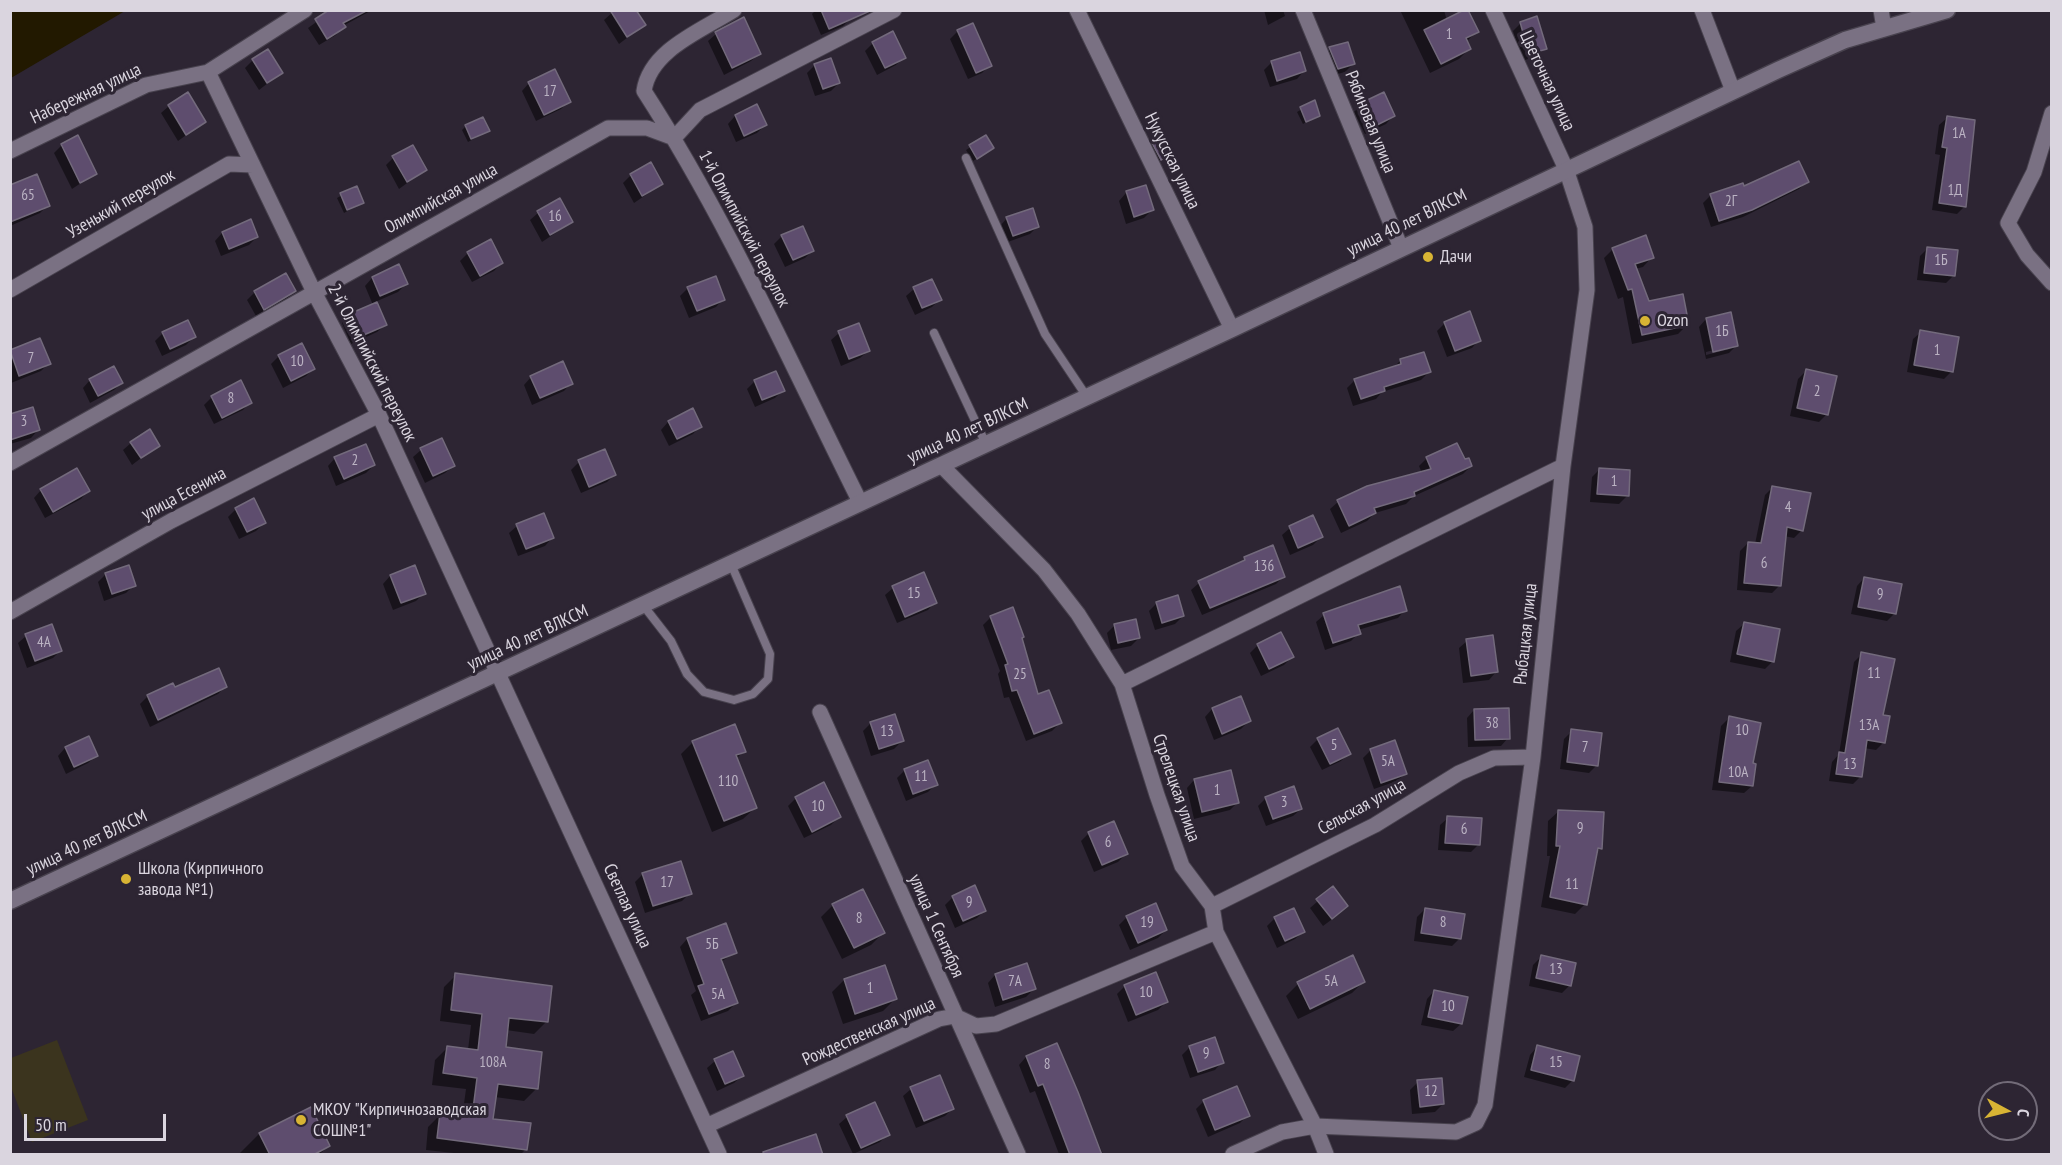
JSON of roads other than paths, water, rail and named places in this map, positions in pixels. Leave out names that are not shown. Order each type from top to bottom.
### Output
[{"type":"street","name":"Набережная улица","points":[[10,151],[146,85],[208,72],[305,10]]},
{"type":"street","name":"1-й Олимпийский переулок","points":[[734,10],[657,59],[646,75],[644,91],[674,138],[741,263],[860,502]]},
{"type":"street","points":[[674,138],[700,110],[894,10]]},
{"type":"street","name":"Нукусская улица","points":[[1077,10],[1232,329]]},
{"type":"street","name":"Рябиновая улица","points":[[1303,10],[1401,248]]},
{"type":"street","name":"Цветочная улица","points":[[1493,10],[1566,169]]},
{"type":"street","points":[[1702,10],[1733,91]]},
{"type":"street","points":[[1881,10],[1884,28]]},
{"type":"street","name":"улица 40 лет ВЛКСМ","points":[[10,901],[499,674],[1733,91],[1845,40],[1947,10]]},
{"type":"street","name":"2-й Олимпийский переулок","points":[[208,72],[314,292],[379,415],[499,674]]},
{"type":"street","points":[[2052,113],[2034,172],[2008,223],[2027,255],[2052,283]]},
{"type":"street","name":"Олимпийская улица","points":[[10,464],[608,128],[647,128],[674,138]]},
{"type":"street","name":"Узенький переулок","points":[[10,290],[229,164],[253,165]]},
{"type":"street","name":"Рыбацкая улица","points":[[1315,1126],[1456,1132],[1476,1123],[1485,1105],[1533,758],[1563,466],[1587,290],[1585,227],[1566,169]]},
{"type":"street","name":"улица Есенина","points":[[10,612],[171,521],[379,415]]},
{"type":"street","name":"Стрелецкая улица","points":[[941,465],[1044,570],[1078,614],[1122,684],[1182,866],[1212,906],[1216,932],[1315,1126],[1326,1155]]},
{"type":"street","points":[[1122,684],[1563,466]]},
{"type":"street","name":"Светлая улица","points":[[499,674],[719,1155]]},
{"type":"street","name":"улица 1 Сентября","points":[[820,712],[1018,1155]]},
{"type":"street","name":"Сельская улица","points":[[1212,906],[1375,825],[1459,773],[1494,758],[1533,758]]},
{"type":"street","name":"Рождественская улица","points":[[706,1126],[939,1019],[955,1016],[975,1026],[996,1024],[1216,932]]},
{"type":"street","points":[[1233,1155],[1282,1132],[1315,1126]]},
{"type":"lane","points":[[966,158],[1044,334],[1087,397]]},
{"type":"lane","points":[[934,333],[986,444]]},
{"type":"lane","points":[[643,605],[671,641],[687,674],[704,692],[734,700],[753,694],[768,678],[770,654],[731,564]]},
{"type":"place","name":"Дачи","points":[[1428,257]]},
{"type":"place","name":"Ozon","points":[[1645,321]]},
{"type":"place","name":"Школа (Кирпичного завода №1)","points":[[126,879]]},
{"type":"place","name":"МКОУ \"Кирпичнозаводская СОШ№1\"","points":[[301,1120]]}]
